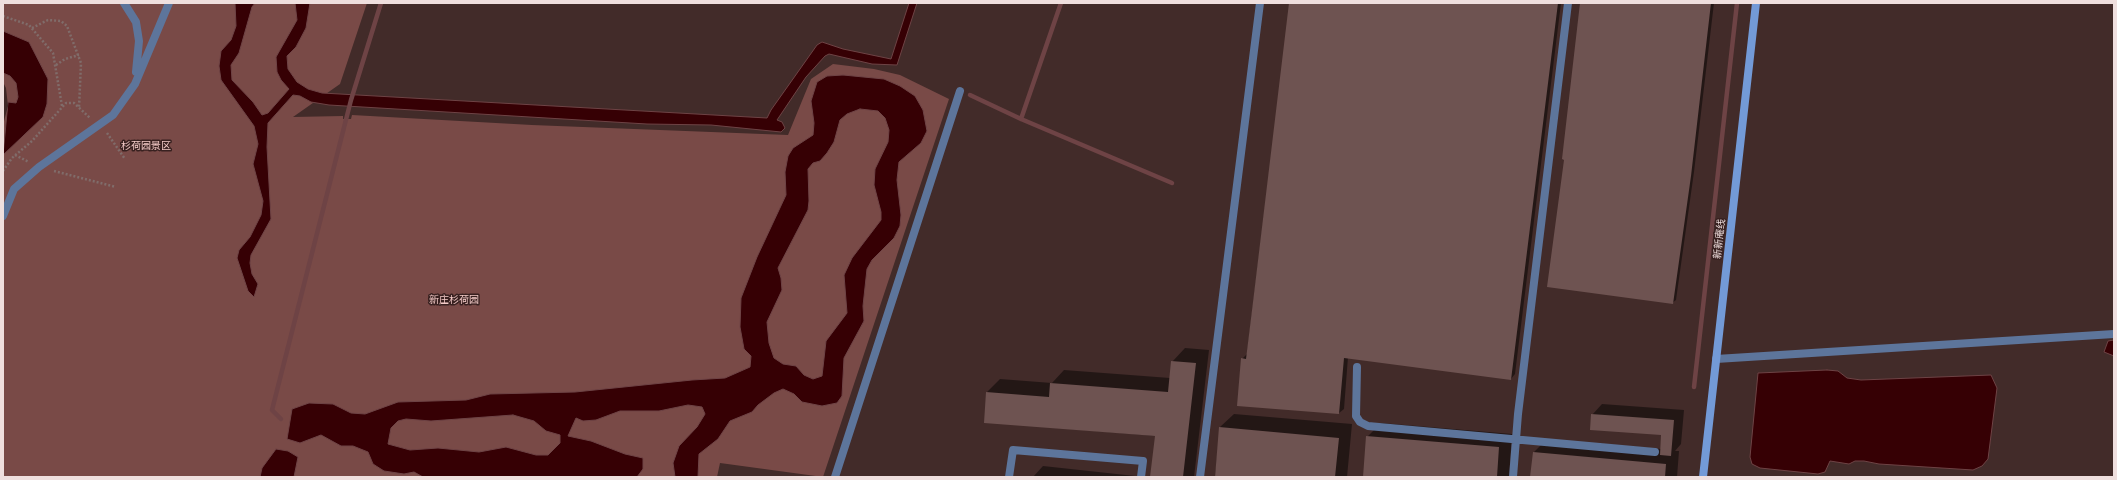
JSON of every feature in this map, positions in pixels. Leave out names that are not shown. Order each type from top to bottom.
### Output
[{"type":"street","points":[[124,3],[136,22],[139,41],[135,84]]},
{"type":"street","points":[[3,216],[14,190],[39,167],[113,114],[135,84],[169,3]]},
{"type":"street","points":[[1200,477],[1260,3]]},
{"type":"street","points":[[1513,477],[1516,439],[1568,3]]},
{"type":"street","name":"新新庵线","points":[[1703,477],[1756,3]]},
{"type":"street","points":[[835,477],[960,91]]},
{"type":"street","points":[[1716,359],[2114,334]]},
{"type":"street","points":[[1357,367],[1356,416],[1360,422],[1368,426],[1654,452]]},
{"type":"street","points":[[1009,477],[1013,450],[1143,461],[1141,477]]},
{"type":"path","points":[[3,16],[28,25],[53,53],[62,106]]},
{"type":"path","points":[[32,28],[48,20],[61,21],[67,26],[81,63],[79,108]]},
{"type":"path","points":[[56,65],[65,59],[79,55]]},
{"type":"path","points":[[3,171],[12,158],[32,141],[66,102],[74,103],[99,124],[125,159]]},
{"type":"path","points":[[39,167],[116,186]]},
{"type":"green space","name":"新庄杉荷园","points":[[3,3],[367,3],[340,84],[293,117],[343,116],[343,119],[351,119],[352,115],[532,125],[788,135],[811,79],[833,64],[874,69],[900,75],[949,99],[823,477],[720,463],[717,477],[3,477]]},
{"type":"shaded area","points":[[235,3],[255,3],[252,7],[239,53],[231,65],[232,80],[253,102],[262,115],[268,113],[289,89],[281,80],[277,72],[276,57],[297,20],[295,3],[310,3],[306,28],[296,47],[287,56],[288,69],[297,82],[308,89],[322,93],[767,118],[771,110],[817,45],[822,42],[843,49],[891,59],[909,3],[917,3],[897,65],[872,64],[829,54],[825,56],[806,77],[777,120],[782,122],[785,128],[781,132],[711,125],[647,124],[329,105],[311,102],[300,96],[293,95],[268,123],[267,147],[271,219],[251,255],[250,263],[252,274],[258,284],[254,297],[248,291],[237,258],[239,250],[250,237],[261,215],[263,201],[253,164],[258,144],[254,126],[221,80],[219,66],[221,51],[231,40],[236,26]]},
{"type":"shaded area","points":[[3,31],[29,42],[48,79],[47,104],[43,117],[3,155],[8,102],[16,103],[18,97],[16,83],[10,76],[3,73]]},
{"type":"shaded area","points":[[843,75],[884,79],[900,86],[915,96],[923,110],[927,131],[921,143],[899,162],[897,180],[901,215],[900,226],[894,238],[872,260],[867,269],[863,306],[864,321],[844,358],[842,396],[837,403],[822,406],[802,402],[794,394],[783,389],[774,393],[758,405],[752,412],[730,421],[718,439],[699,454],[698,477],[675,477],[673,463],[679,446],[697,427],[705,414],[702,407],[688,405],[659,411],[620,411],[596,420],[583,421],[576,418],[568,436],[591,441],[625,454],[643,458],[643,469],[637,477],[423,477],[414,472],[404,474],[384,471],[373,464],[368,452],[353,446],[341,446],[321,435],[300,443],[287,439],[292,409],[309,403],[333,404],[351,413],[365,414],[398,402],[466,400],[490,394],[575,392],[725,378],[750,367],[751,356],[744,349],[740,327],[741,298],[757,257],[786,195],[785,172],[788,156],[793,148],[813,135],[814,123],[811,101],[817,82],[827,76]],"holes":[[[860,109],[878,111],[885,118],[889,130],[888,142],[875,169],[874,185],[881,212],[881,220],[852,258],[844,275],[847,313],[826,341],[822,376],[813,379],[804,375],[796,366],[783,364],[774,358],[769,343],[767,322],[782,290],[778,268],[808,210],[808,169],[813,163],[820,161],[827,153],[834,142],[840,120],[847,114]],[[513,415],[534,421],[546,431],[560,435],[560,443],[548,455],[536,455],[506,447],[479,452],[438,448],[410,450],[388,444],[391,428],[398,421],[406,419],[431,421]]]},
{"type":"shaded area","points":[[2114,340],[2114,356],[2104,352],[2108,341]]},
{"type":"shaded area","points":[[1827,370],[1838,371],[1847,378],[1861,380],[1991,375],[1997,388],[1988,459],[1982,466],[1973,470],[1879,464],[1864,461],[1855,461],[1849,464],[1830,461],[1825,472],[1818,474],[1760,468],[1752,464],[1750,457],[1758,373]]},
{"type":"shaded area","points":[[276,449],[288,451],[298,457],[294,477],[260,477],[262,468]]},
{"type":"building","points":[[1289,3],[1558,3],[1511,380],[1344,358],[1339,414],[1237,406],[1241,358],[1246,359]]},
{"type":"building","points":[[1580,3],[1711,3],[1691,176],[1673,304],[1547,287],[1564,160],[1562,159]]},
{"type":"building","points":[[1171,361],[1196,363],[1183,477],[1150,477],[1155,436],[984,423],[986,392],[1049,397],[1050,383],[1168,392]]},
{"type":"building","points":[[1591,414],[1674,420],[1671,456],[1660,455],[1661,435],[1590,430]]},
{"type":"building","points":[[1219,427],[1339,438],[1335,477],[1215,477]]},
{"type":"building","points":[[1366,436],[1499,447],[1497,477],[1363,477]]},
{"type":"building","points":[[1533,452],[1666,464],[1665,477],[1530,477]]},
{"type":"waterway","points":[[281,419],[272,410],[351,100],[381,3]]},
{"type":"waterway","points":[[1021,119],[1061,3]]},
{"type":"waterway","points":[[1694,387],[1737,3]]},
{"type":"waterway","points":[[970,95],[1021,119],[1172,183]]},
{"type":"park label","name":"杉荷园景区","points":[[146,146]]}]
